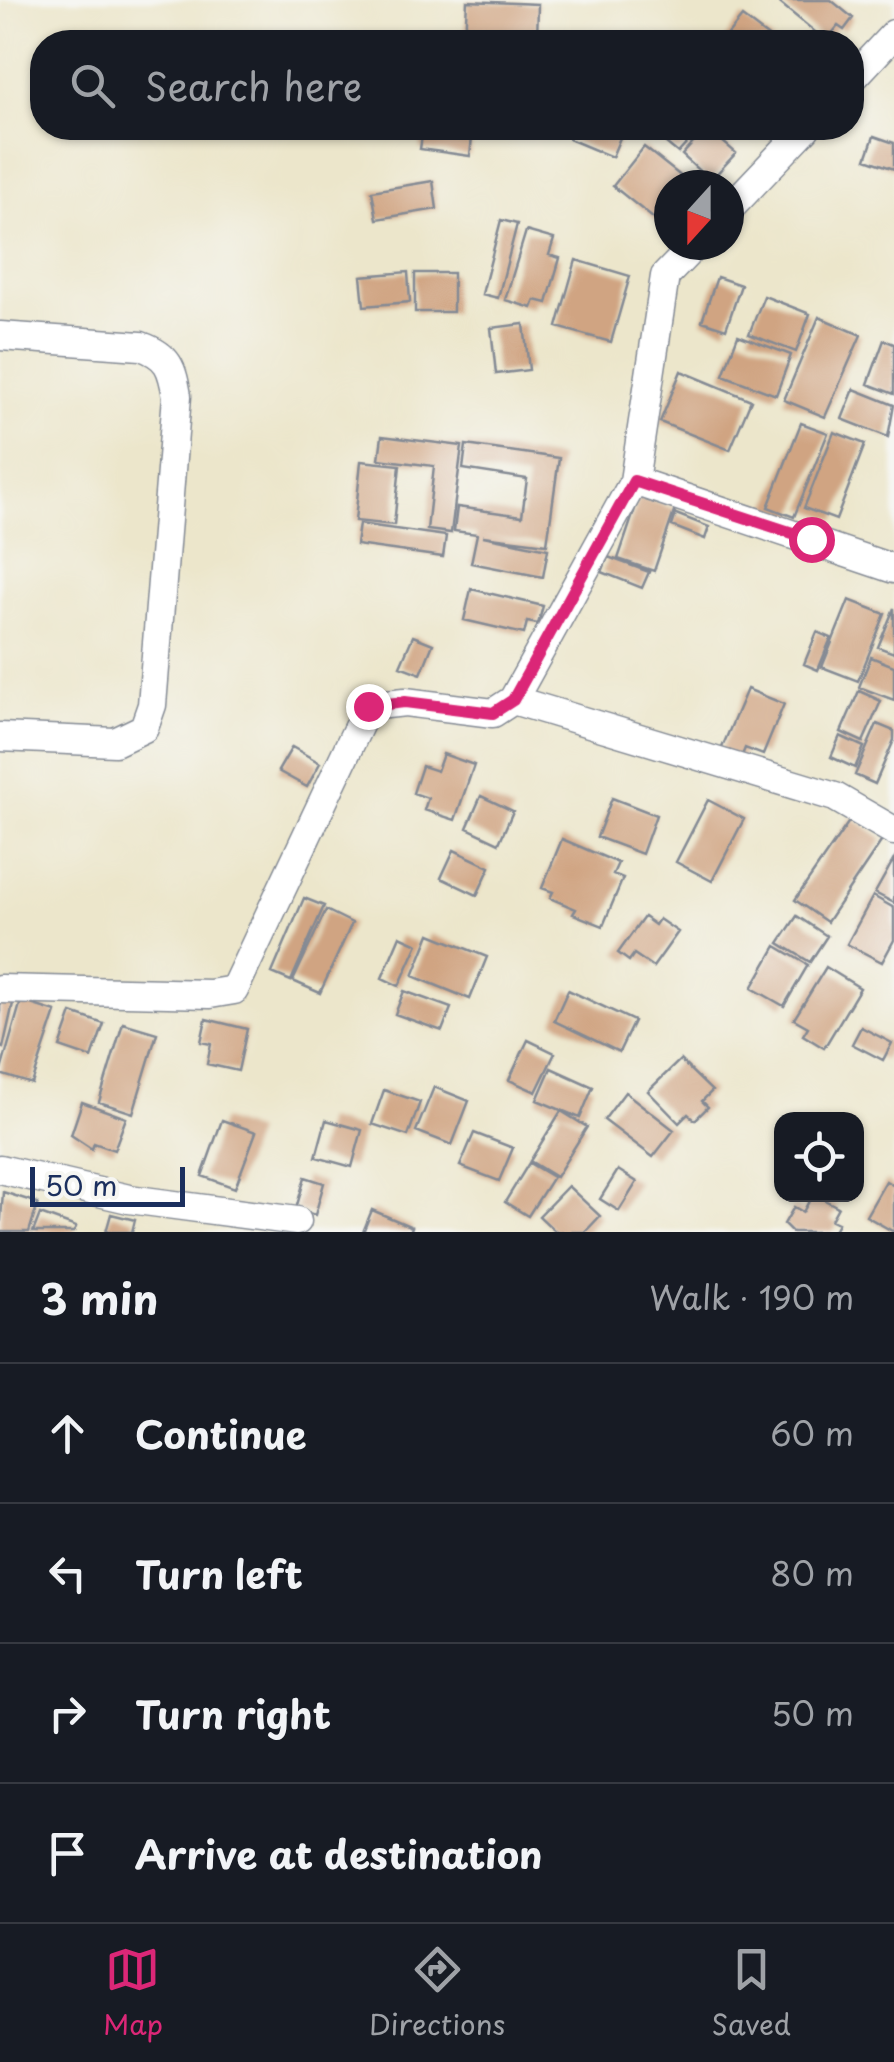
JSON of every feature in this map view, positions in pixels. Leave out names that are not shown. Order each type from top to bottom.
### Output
[{"type":"street","points":[[864,66],[894,34]]},
{"type":"street","points":[[744,193],[795,140]]},
{"type":"street","points":[[0,988],[210,994],[234,990],[368,706],[405,702],[493,713],[513,700],[634,481],[665,276],[680,260]]},
{"type":"street","points":[[0,336],[141,346],[163,354],[172,369],[177,396],[152,704],[144,728],[115,742],[0,736]]},
{"type":"street","points":[[634,481],[894,569]]},
{"type":"street","points":[[513,700],[834,797],[894,831]]},
{"type":"street","points":[[0,1169],[129,1199],[297,1221]]},
{"type":"building","points":[[776,0],[831,0],[853,18],[844,30],[838,26],[835,30],[813,30]]},
{"type":"building","points":[[467,1],[538,4],[537,30],[465,30]]},
{"type":"building","points":[[742,17],[759,30],[732,30]]},
{"type":"building","points":[[874,136],[894,143],[894,169],[866,159]]},
{"type":"building","points":[[421,140],[472,140],[470,156],[420,149]]},
{"type":"building","points":[[571,140],[619,140],[612,157]]},
{"type":"building","points":[[662,140],[690,140],[678,153]]},
{"type":"building","points":[[696,140],[721,140],[736,153],[720,170],[698,170],[682,155]]},
{"type":"building","points":[[644,147],[673,170],[654,170],[654,219],[613,186]]},
{"type":"building","points":[[433,181],[437,209],[377,219],[372,191]]},
{"type":"building","points":[[501,220],[517,224],[498,298],[482,294]]},
{"type":"building","points":[[526,231],[554,239],[549,255],[560,258],[547,303],[535,300],[532,308],[505,300]]},
{"type":"building","points":[[576,260],[630,276],[611,342],[557,327]]},
{"type":"building","points":[[408,272],[410,302],[364,306],[361,276]]},
{"type":"building","points":[[415,273],[453,273],[453,312],[415,312]]},
{"type":"building","points":[[717,277],[741,285],[726,329],[702,321]]},
{"type":"building","points":[[764,296],[810,314],[796,352],[749,334]]},
{"type":"building","points":[[819,317],[861,335],[825,417],[784,400]]},
{"type":"building","points":[[524,324],[529,370],[496,374],[491,328]]},
{"type":"building","points":[[738,335],[791,355],[776,395],[723,375]]},
{"type":"building","points":[[884,340],[894,344],[894,394],[868,384]]},
{"type":"building","points":[[681,371],[751,400],[730,450],[660,422]]},
{"type":"building","points":[[854,389],[894,405],[888,437],[842,419]]},
{"type":"building","points":[[801,423],[828,433],[794,517],[768,507]]},
{"type":"building","points":[[834,432],[865,444],[836,520],[804,508]]},
{"type":"building","points":[[382,436],[462,446],[451,533],[427,530],[434,466],[379,459]]},
{"type":"building","points":[[466,445],[559,458],[547,544],[483,536],[548,549],[543,577],[471,563],[477,534],[454,531],[457,507],[522,516],[527,479],[463,469]]},
{"type":"building","points":[[361,461],[400,465],[394,525],[355,521]]},
{"type":"building","points":[[639,497],[675,509],[654,571],[618,559]]},
{"type":"building","points":[[676,514],[709,527],[705,539],[672,526]]},
{"type":"building","points":[[359,524],[446,536],[443,557],[356,545]]},
{"type":"building","points":[[608,557],[649,572],[642,588],[602,572]]},
{"type":"building","points":[[471,589],[543,606],[538,624],[527,622],[524,634],[464,620]]},
{"type":"building","points":[[849,600],[885,614],[858,681],[822,667]]},
{"type":"building","points":[[894,608],[894,653],[878,647]]},
{"type":"building","points":[[817,632],[831,638],[818,670],[804,664]]},
{"type":"building","points":[[413,636],[433,644],[421,674],[400,666]]},
{"type":"building","points":[[871,657],[894,666],[894,700],[859,687]]},
{"type":"building","points":[[747,689],[784,704],[763,755],[745,748],[741,758],[721,750]]},
{"type":"building","points":[[859,691],[881,701],[863,742],[841,732]]},
{"type":"building","points":[[877,724],[894,731],[894,740],[875,784],[855,775]]},
{"type":"building","points":[[840,736],[864,747],[855,768],[831,757]]},
{"type":"building","points":[[292,747],[320,763],[307,787],[278,771]]},
{"type":"building","points":[[443,754],[474,765],[455,820],[424,810],[428,798],[413,793],[422,766],[437,771]]},
{"type":"building","points":[[481,796],[513,811],[499,843],[467,828]]},
{"type":"building","points":[[612,798],[656,815],[642,854],[597,837]]},
{"type":"building","points":[[708,800],[744,819],[712,881],[676,862]]},
{"type":"building","points":[[852,817],[883,839],[827,922],[795,900]]},
{"type":"building","points":[[562,839],[618,863],[613,874],[623,878],[603,926],[573,914],[576,909],[550,898],[553,892],[542,888]]},
{"type":"building","points":[[454,850],[490,867],[477,895],[441,878]]},
{"type":"building","points":[[894,859],[894,903],[875,893]]},
{"type":"building","points":[[873,896],[894,908],[894,940],[882,962],[847,944]]},
{"type":"building","points":[[304,898],[324,906],[291,981],[272,973]]},
{"type":"building","points":[[326,910],[352,923],[320,993],[293,981]]},
{"type":"building","points":[[797,916],[827,936],[810,962],[779,943]]},
{"type":"building","points":[[644,917],[655,925],[659,919],[678,932],[653,967],[634,954],[629,961],[618,953]]},
{"type":"building","points":[[430,934],[487,957],[470,999],[413,976]]},
{"type":"building","points":[[400,936],[418,944],[399,986],[382,978]]},
{"type":"building","points":[[776,946],[808,965],[784,1006],[752,988]]},
{"type":"building","points":[[826,967],[860,988],[824,1048],[803,1035],[808,1027],[794,1019]]},
{"type":"building","points":[[568,990],[634,1021],[619,1052],[554,1021]]},
{"type":"building","points":[[404,991],[451,1008],[442,1031],[395,1014]]},
{"type":"building","points":[[0,996],[14,999],[3,1048],[0,1047]]},
{"type":"building","points":[[21,1001],[56,1012],[32,1084],[0,1074]]},
{"type":"building","points":[[72,1013],[104,1024],[92,1058],[60,1047]]},
{"type":"building","points":[[206,1019],[247,1029],[238,1071],[207,1064],[211,1044],[201,1042]]},
{"type":"building","points":[[123,1023],[157,1033],[133,1113],[99,1102]]},
{"type":"building","points":[[861,1027],[892,1043],[883,1060],[852,1044]]},
{"type":"building","points":[[528,1040],[555,1053],[536,1092],[509,1080]]},
{"type":"building","points":[[680,1060],[712,1091],[702,1101],[708,1107],[695,1120],[688,1114],[679,1123],[648,1091]]},
{"type":"building","points":[[551,1068],[593,1087],[580,1118],[537,1100]]},
{"type":"building","points":[[434,1087],[469,1101],[452,1145],[416,1131]]},
{"type":"building","points":[[384,1090],[420,1102],[408,1136],[372,1124]]},
{"type":"building","points":[[625,1092],[674,1130],[653,1157],[604,1120]]},
{"type":"building","points":[[82,1102],[126,1118],[114,1150],[94,1143],[92,1149],[71,1135]]},
{"type":"building","points":[[561,1111],[587,1127],[556,1177],[530,1161]]},
{"type":"building","points":[[222,1120],[256,1132],[235,1188],[202,1176]]},
{"type":"building","points":[[326,1120],[362,1130],[352,1167],[316,1157]]},
{"type":"building","points":[[474,1133],[513,1148],[499,1181],[460,1166]]},
{"type":"building","points":[[529,1163],[553,1177],[528,1216],[505,1202]]},
{"type":"building","points":[[618,1170],[637,1182],[619,1211],[600,1199]]},
{"type":"building","points":[[305,1177],[324,1183],[315,1215],[296,1209]]},
{"type":"building","points":[[886,1181],[894,1186],[894,1232],[866,1216]]},
{"type":"building","points":[[568,1186],[600,1216],[585,1232],[556,1232],[539,1216]]},
{"type":"building","points":[[3,1192],[38,1203],[29,1232],[0,1232]]},
{"type":"building","points":[[809,1202],[828,1202],[838,1207],[831,1220],[838,1223],[833,1232],[792,1232],[784,1224],[794,1207],[803,1212]]},
{"type":"building","points":[[372,1210],[412,1227],[410,1232],[363,1232]]},
{"type":"building","points":[[40,1214],[76,1227],[74,1232],[33,1232]]},
{"type":"building","points":[[111,1214],[135,1220],[132,1232],[106,1232]]},
{"type":"route","points":[[368,706],[405,702],[493,713],[513,700],[634,481],[811,539]]}]
